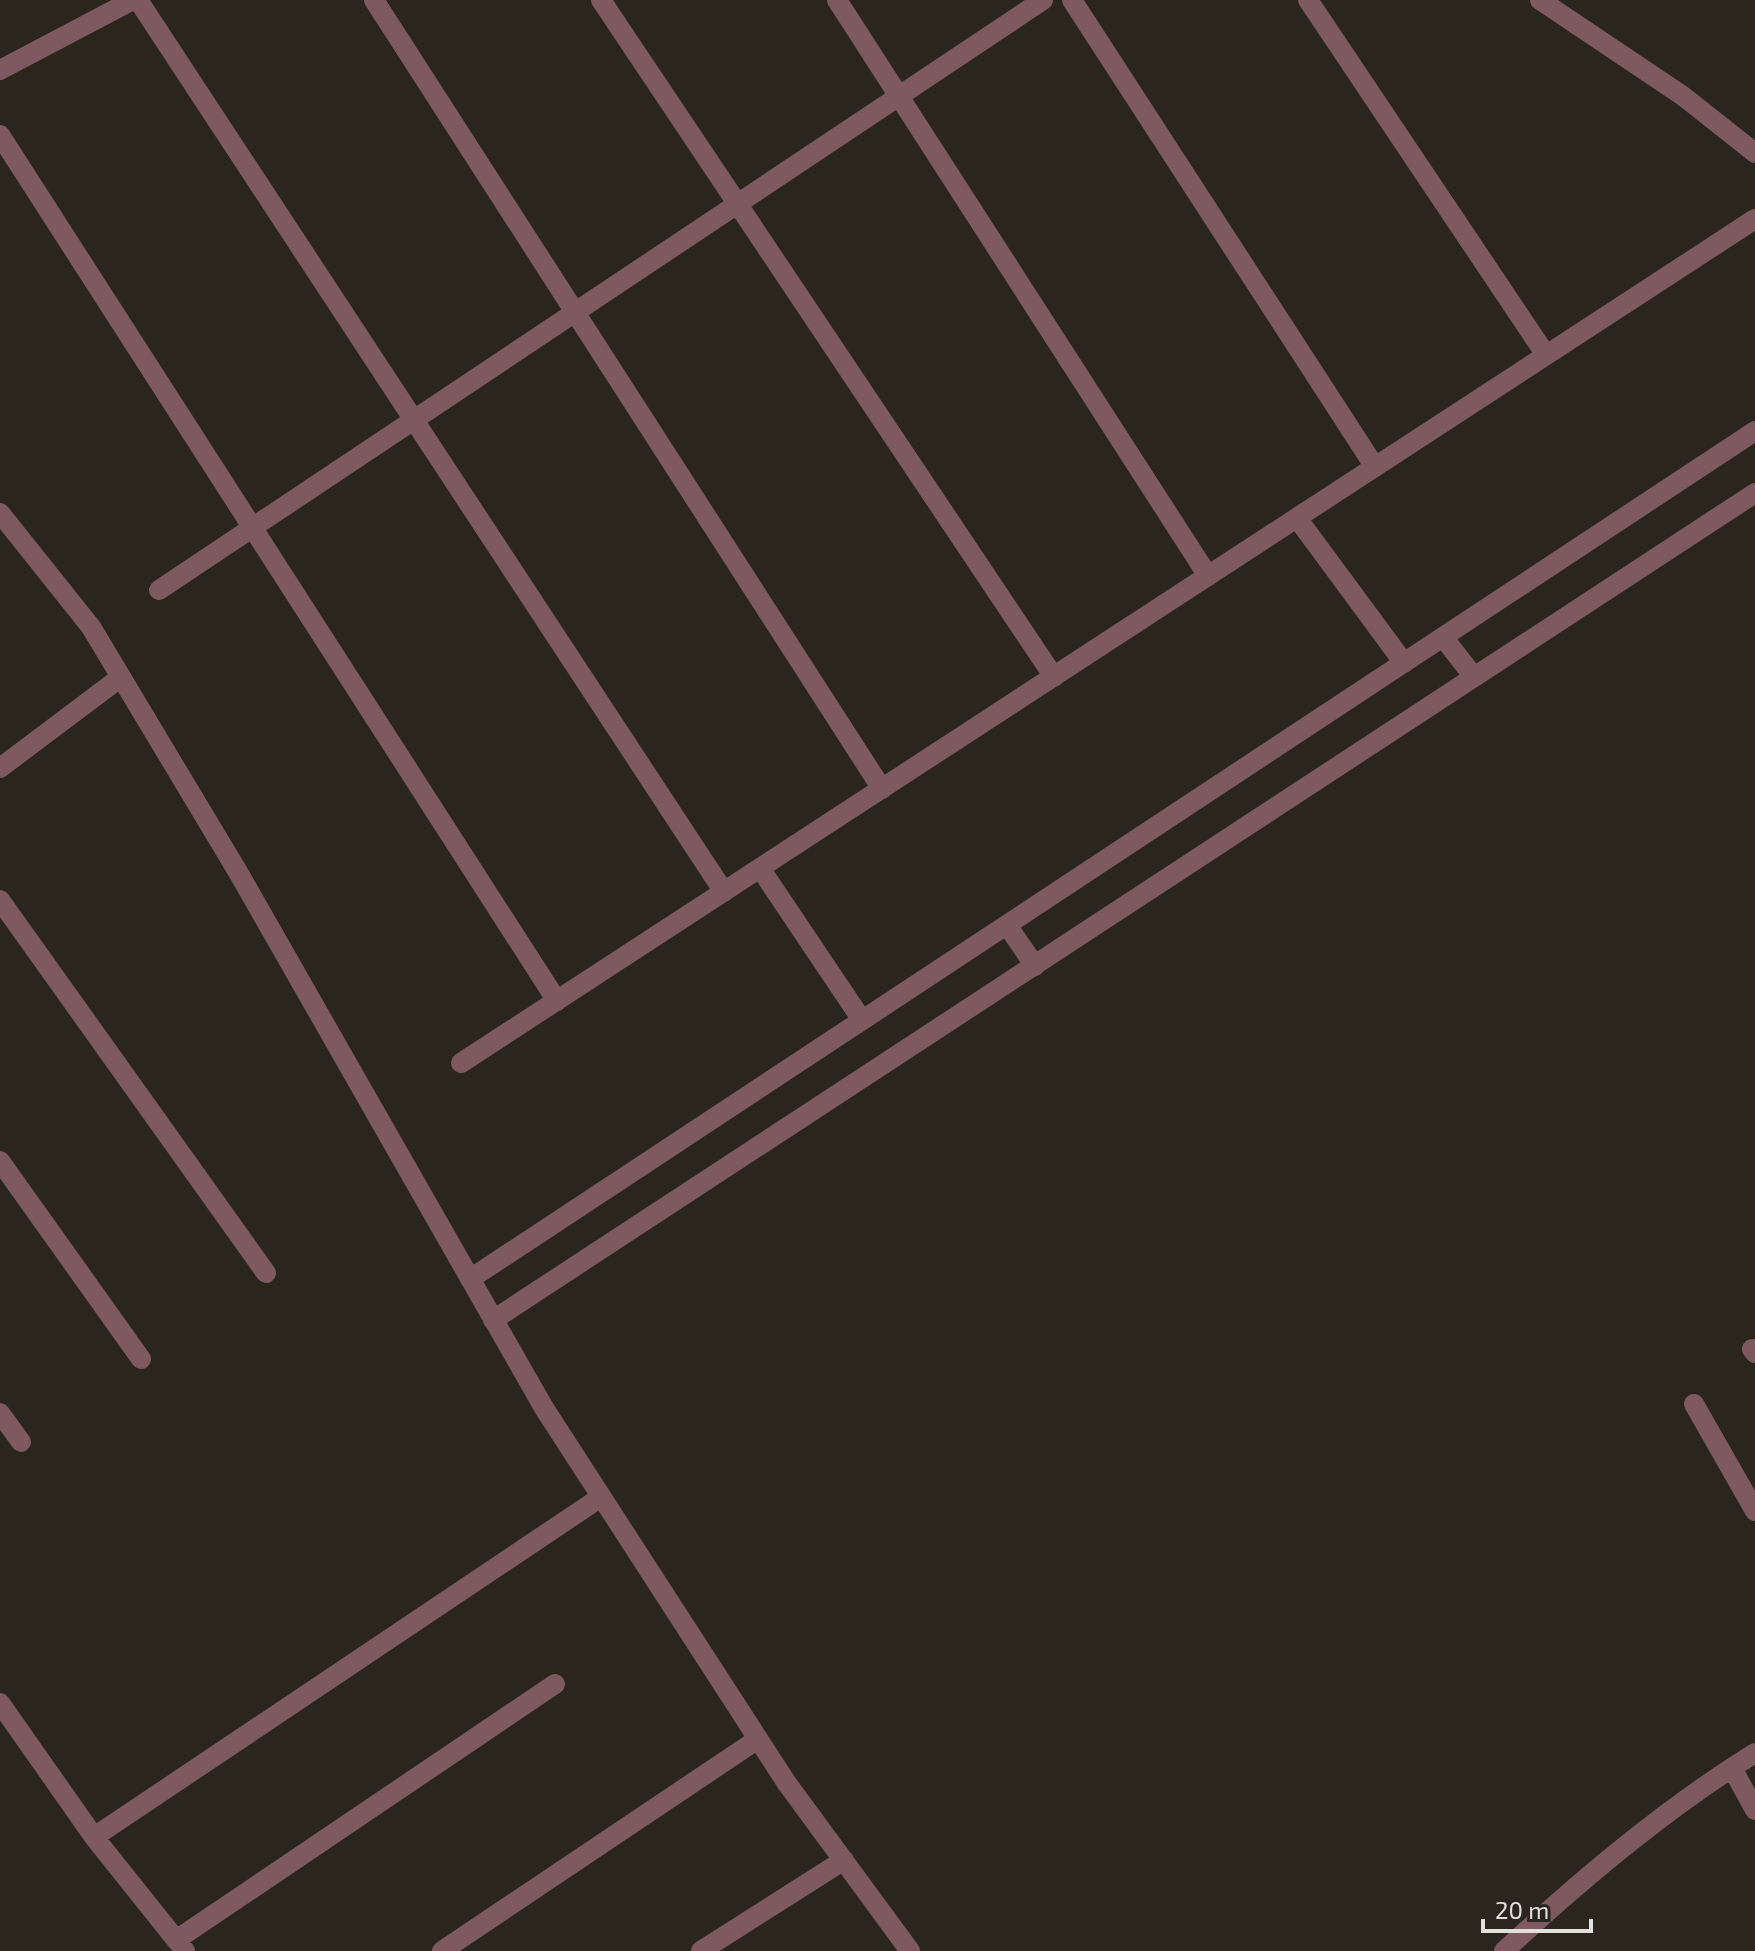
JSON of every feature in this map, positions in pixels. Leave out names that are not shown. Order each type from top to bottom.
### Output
[{"type":"street","points":[[0,70],[136,0],[724,892]]},
{"type":"street","points":[[374,0],[882,789]]},
{"type":"street","points":[[601,0],[1054,677]]},
{"type":"street","points":[[837,0],[1208,576]]},
{"type":"street","points":[[159,590],[1043,0]]},
{"type":"street","points":[[1072,0],[1375,467]]},
{"type":"street","points":[[1308,0],[1546,355]]},
{"type":"street","points":[[1540,0],[1683,96],[1755,153]]},
{"type":"street","points":[[0,135],[557,1001]]},
{"type":"street","points":[[461,1063],[1755,219]]},
{"type":"street","points":[[470,1279],[1755,431]]},
{"type":"street","points":[[493,1320],[1755,493]]},
{"type":"street","points":[[0,513],[91,627],[238,872],[493,1320],[601,1497],[758,1739],[910,1951]]},
{"type":"street","points":[[1297,518],[1404,663]]},
{"type":"street","points":[[1443,637],[1474,677]]},
{"type":"street","points":[[0,768],[121,677]]},
{"type":"street","points":[[760,868],[862,1020]]},
{"type":"street","points":[[0,900],[266,1273]]},
{"type":"street","points":[[1007,925],[1035,966]]},
{"type":"street","points":[[0,1161],[141,1359]]},
{"type":"street","points":[[1694,1404],[1755,1511]]},
{"type":"street","points":[[0,1413],[21,1442]]},
{"type":"street","points":[[94,1837],[601,1497]]},
{"type":"street","points":[[0,1703],[94,1837],[181,1945],[555,1684]]},
{"type":"street","points":[[442,1951],[758,1739]]},
{"type":"street","points":[[1504,1951],[1566,1896],[1755,1753]]},
{"type":"street","points":[[1732,1768],[1755,1810]]},
{"type":"street","points":[[701,1951],[844,1860]]}]
